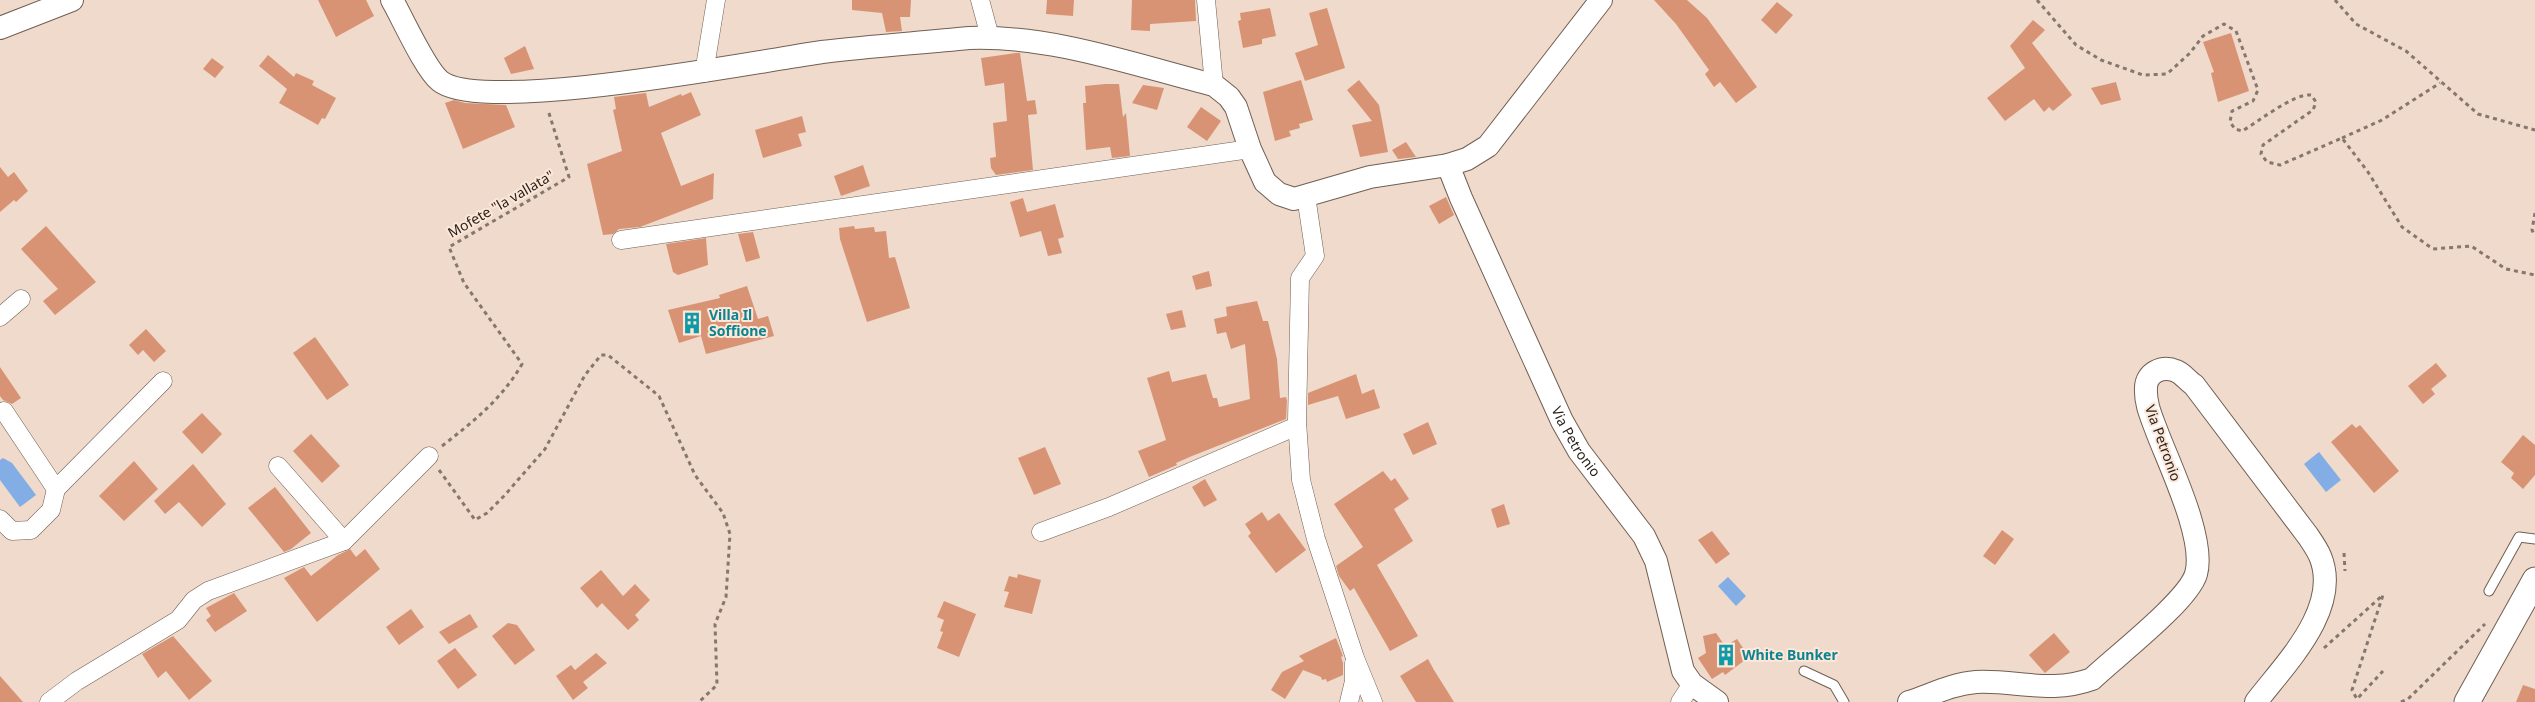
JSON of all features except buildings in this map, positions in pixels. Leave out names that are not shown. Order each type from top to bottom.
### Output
[{"type":"main road","points":[[2467,702],[2535,580]]},
{"type":"street","points":[[0,28],[72,0]]},
{"type":"street","points":[[392,0],[422,56],[441,82],[467,90],[518,93],[704,73],[822,52],[990,37],[1050,43],[1214,85],[1229,96],[1236,107],[1250,148],[1265,182],[1279,194],[1294,198],[1370,177],[1448,165],[1467,159],[1488,146],[1602,0]]},
{"type":"street","points":[[704,73],[716,0]]},
{"type":"street","points":[[980,0],[990,37]]},
{"type":"street","points":[[1206,0],[1214,85]]},
{"type":"street","points":[[621,240],[1250,148]]},
{"type":"street","name":"Via Petronio","points":[[1448,165],[1465,207],[1562,421],[1579,451],[1644,536],[1652,553],[1683,670],[1686,693],[1717,702]]},
{"type":"street","points":[[1306,196],[1316,256],[1300,278],[1298,426],[1301,480],[1316,539],[1355,658],[1373,702]]},
{"type":"street","points":[[0,317],[21,300]]},
{"type":"street","name":"Via Petronio","points":[[1909,702],[1940,690],[1978,682],[2062,687],[2076,685],[2092,678],[2183,598],[2196,574],[2198,549],[2189,516],[2148,408],[2146,387],[2149,377],[2155,371],[2167,369],[2177,371],[2194,385],[2321,556],[2324,575],[2324,596],[2312,628],[2256,702]]},
{"type":"street","points":[[0,519],[12,531],[31,530],[51,510],[56,489],[163,381]]},
{"type":"street","points":[[4,411],[56,489]]},
{"type":"street","points":[[1042,532],[1109,507],[1298,426]]},
{"type":"street","points":[[49,702],[76,681],[178,620],[194,600],[208,591],[344,541],[429,456]]},
{"type":"street","points":[[278,466],[344,541]]},
{"type":"street","points":[[1349,702],[1354,681],[1355,658]]},
{"type":"lane","points":[[2489,591],[2519,537],[2535,539]]},
{"type":"lane","points":[[1804,671],[1834,685],[1844,702]]},
{"type":"path","points":[[2037,0],[2076,45],[2101,60],[2143,75],[2167,74],[2190,53],[2202,36],[2224,24],[2236,31],[2258,90],[2253,101],[2232,111],[2230,122],[2235,129],[2242,131],[2302,95],[2311,95],[2316,102],[2313,110],[2263,145],[2262,154],[2267,162],[2280,165],[2382,120],[2440,83]]},
{"type":"path","points":[[2335,0],[2356,24],[2406,51],[2440,83],[2478,114],[2535,130]]},
{"type":"path","name":"Mofete \"la vallata\"","points":[[429,456],[482,416],[501,396],[522,364],[471,294],[449,247],[569,177],[542,90]]},
{"type":"path","points":[[2342,138],[2368,172],[2402,227],[2433,249],[2471,246],[2506,269],[2535,275]]},
{"type":"path","points":[[2535,213],[2532,230],[2535,236]]},
{"type":"path","points":[[429,456],[476,520],[487,513],[504,496],[545,449],[586,375],[601,355],[608,355],[658,396],[695,475],[723,513],[730,534],[726,597],[716,624],[717,685],[699,702]]},
{"type":"path","points":[[2323,648],[2383,595],[2352,690],[2357,699],[2383,671]]},
{"type":"path","points":[[2401,702],[2408,699],[2486,622]]},
{"type":"water","points":[[2319,452],[2341,480],[2326,492],[2304,464]]},
{"type":"water","points":[[3,458],[12,463],[36,495],[20,507],[0,480],[0,460]]},
{"type":"water","points":[[1728,577],[1746,596],[1736,606],[1718,586]]},
{"type":"place","name":"Villa Il Soffione","points":[[692,323]]},
{"type":"place","name":"White Bunker","points":[[1726,655]]}]
